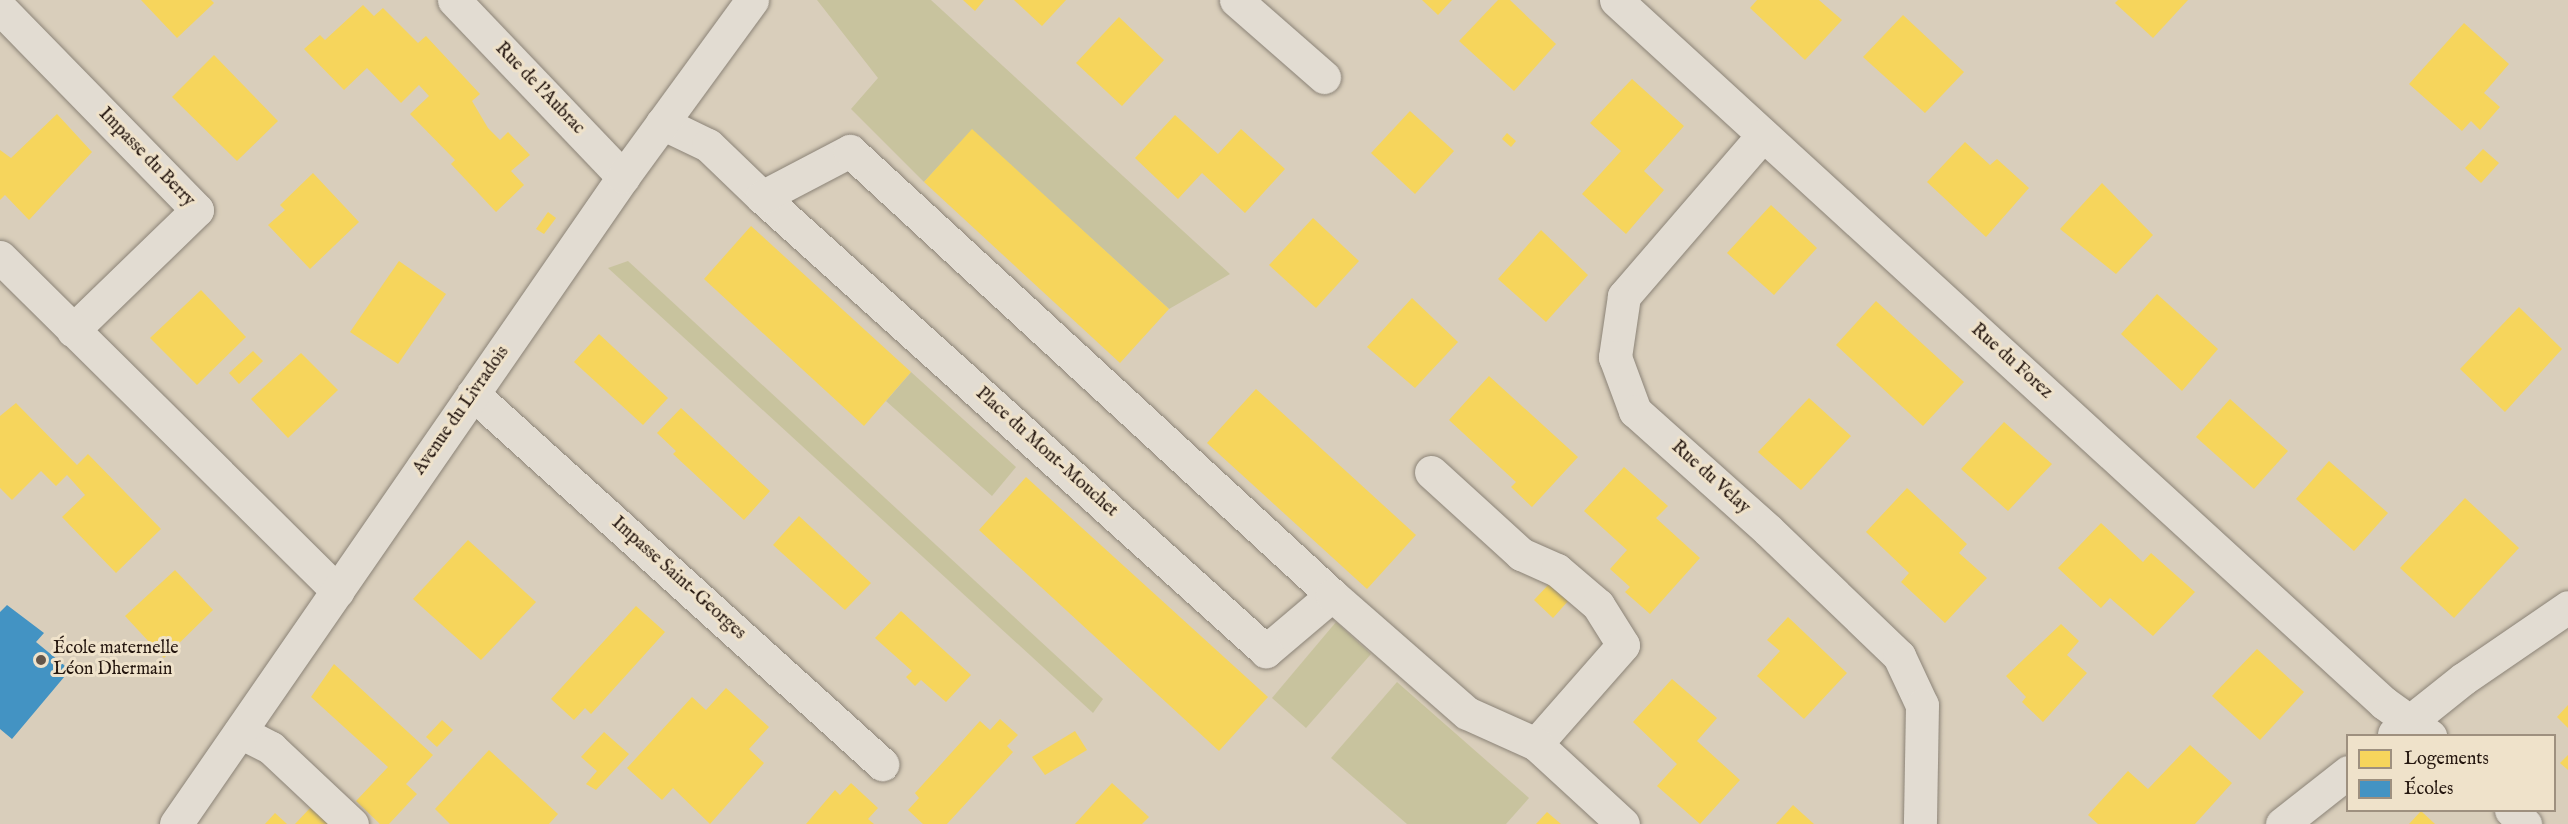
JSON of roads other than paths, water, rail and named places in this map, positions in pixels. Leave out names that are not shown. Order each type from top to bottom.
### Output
[{"type":"street","name":"Rue de l'Aubrac","points":[[454,0],[623,177]]},
{"type":"street","name":"Avenue du Livradois","points":[[176,824],[623,177],[752,0]]},
{"type":"street","points":[[1236,0],[1324,77]]},
{"type":"street","name":"Rue du Forez","points":[[1616,0],[2384,703],[2411,731]]},
{"type":"street","name":"Impasse du Berry","points":[[0,8],[197,210],[73,330]]},
{"type":"street","name":"Place du Mont-Mouchet","points":[[662,123],[708,145],[762,197],[1266,651],[1332,595]]},
{"type":"street","name":"Rue du Velay","points":[[1763,135],[1624,296],[1615,357],[1635,411],[1768,530],[1899,656],[1922,705],[1920,824]]},
{"type":"street","points":[[762,197],[850,151],[1332,595],[1467,713],[1536,744],[1623,824]]},
{"type":"street","points":[[0,257],[338,591]]},
{"type":"street","name":"Impasse Saint-Georges","points":[[473,394],[882,764]]},
{"type":"street","points":[[1431,472],[1521,554],[1557,570],[1598,605],[1623,645],[1536,744]]},
{"type":"street","points":[[2411,731],[2568,607]]},
{"type":"street","points":[[240,732],[271,748],[352,824]]},
{"type":"street","points":[[2282,824],[2346,774]]},
{"type":"street","points":[[2513,812],[2525,824]]},
{"type":"place","name":"École maternelle Léon Dhermain","points":[[41,660]]}]
